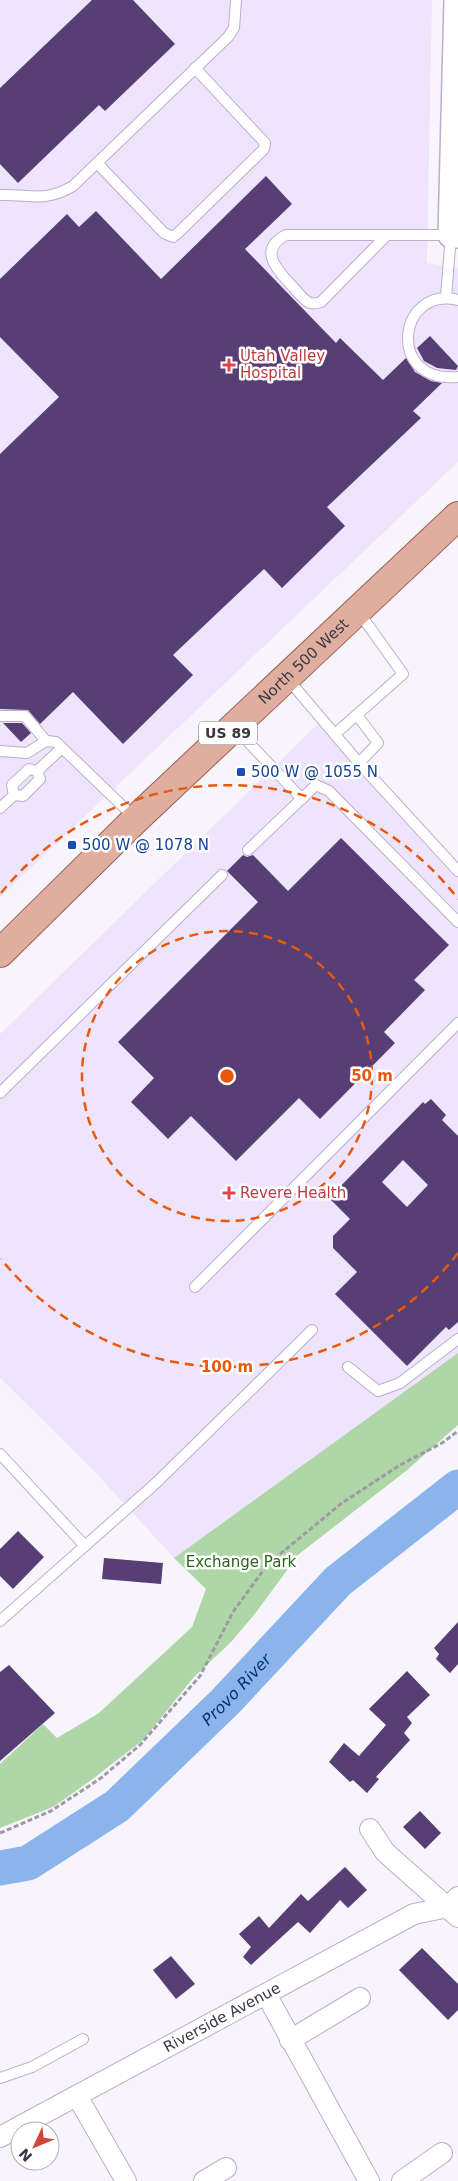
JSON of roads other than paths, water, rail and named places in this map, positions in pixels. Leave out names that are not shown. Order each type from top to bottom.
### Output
[{"type":"main road","name":"North 500 West","points":[[0,953],[136,819],[458,516]]},
{"type":"street","points":[[454,235],[457,0]]},
{"type":"street","points":[[370,1829],[385,1852],[454,1907]]},
{"type":"street","name":"Riverside Avenue","points":[[0,2137],[414,1914],[454,1907]]},
{"type":"street","points":[[266,1994],[369,2181]]},
{"type":"street","points":[[290,2040],[360,1998]]},
{"type":"street","points":[[77,2096],[126,2181]]},
{"type":"street","points":[[402,2181],[442,2153]]},
{"type":"street","points":[[204,2181],[226,2168]]},
{"type":"lane","points":[[0,194],[48,197],[60,194],[73,186],[228,37],[234,28],[236,0]]},
{"type":"lane","points":[[96,163],[164,233],[173,236],[178,233],[264,149],[265,143],[195,68]]},
{"type":"lane","points":[[386,236],[321,302],[315,304],[306,300],[277,270],[272,262],[271,254],[274,245],[286,235],[454,235],[446,297]]},
{"type":"lane","points":[[458,300],[446,297],[436,299],[423,306],[414,317],[407,334],[410,350],[416,363],[428,374],[445,378],[458,377]]},
{"type":"lane","points":[[335,734],[403,674],[358,610]]},
{"type":"lane","points":[[286,677],[328,724],[359,763],[458,871]]},
{"type":"lane","points":[[357,715],[378,743],[359,763]]},
{"type":"lane","points":[[0,716],[25,716],[46,741]]},
{"type":"lane","points":[[234,727],[302,799]]},
{"type":"lane","points":[[0,751],[27,753],[46,741],[56,742],[136,819]]},
{"type":"lane","points":[[37,771],[62,748]]},
{"type":"lane","points":[[14,795],[12,785],[29,769],[37,771]]},
{"type":"lane","points":[[0,808],[14,795],[23,796],[36,784],[40,779],[37,771]]},
{"type":"lane","points":[[248,850],[316,785],[329,791],[458,922]]},
{"type":"lane","points":[[1,1090],[222,875]]},
{"type":"lane","points":[[195,1287],[458,1023]]},
{"type":"lane","points":[[0,1621],[156,1483],[312,1330]]},
{"type":"lane","points":[[348,1367],[378,1391],[400,1383],[458,1339]]},
{"type":"lane","points":[[0,1454],[85,1546]]},
{"type":"lane","points":[[0,2078],[32,2067],[83,2039]]},
{"type":"waterway","name":"Provo River","points":[[0,1868],[28,1863],[117,1806],[225,1702],[338,1581],[458,1487]]},
{"type":"place","name":"Utah Valley Hospital","points":[[229,365]]},
{"type":"place","name":"500 W @ 1055 N","points":[[241,772]]},
{"type":"place","name":"500 W @ 1078 N","points":[[72,845]]},
{"type":"place","name":"Revere Health","points":[[229,1193]]},
{"type":"park label","name":"Exchange Park","points":[[241,1562]]}]
